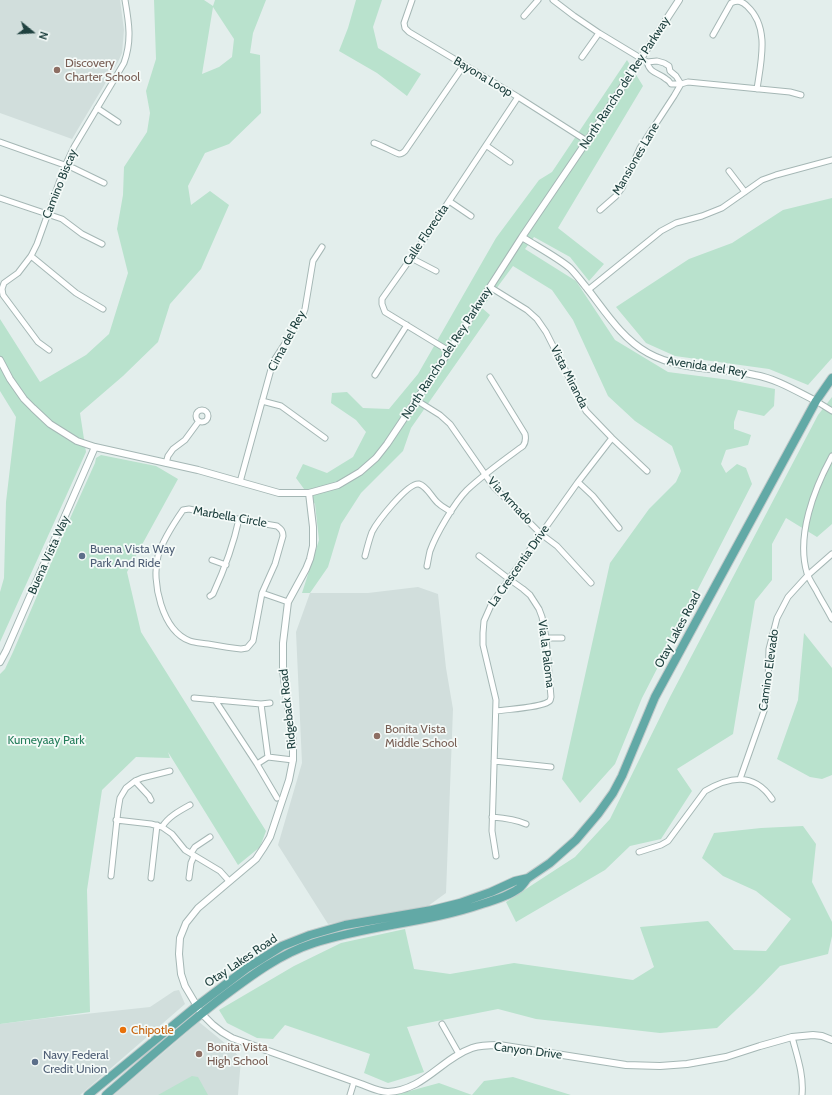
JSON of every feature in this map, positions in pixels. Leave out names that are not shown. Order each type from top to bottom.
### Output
[{"type":"main road","name":"Otay Lakes Road","points":[[88,1095],[199,1010],[285,954],[314,943],[346,934],[430,919],[495,900],[519,889],[528,878],[550,863],[576,840],[598,814],[613,793],[622,776],[656,697],[816,401],[832,378]]},
{"type":"main road","name":"Otay Lakes Road","points":[[106,1095],[199,1010]]},
{"type":"street","name":"Camino Biscay","points":[[49,350],[38,342],[2,293],[2,287],[18,273],[31,256],[65,166],[74,147],[124,63],[128,52],[129,41],[129,25],[125,0]]},
{"type":"street","name":"Bayona Loop","points":[[412,0],[404,23],[405,28],[409,32],[587,141]]},
{"type":"street","points":[[524,16],[538,0]]},
{"type":"street","points":[[553,0],[599,33],[644,60],[653,72],[666,78],[671,84],[688,82],[790,92],[802,95]]},
{"type":"street","name":"North Rancho del Rey Parkway","points":[[0,360],[10,379],[24,399],[50,424],[77,441],[95,447],[198,470],[279,493],[309,493],[324,490],[338,484],[360,472],[376,458],[387,444],[522,237],[644,60],[679,0]]},
{"type":"street","points":[[713,35],[731,3],[741,1],[750,8],[759,22],[762,32],[761,58],[757,89]]},
{"type":"street","points":[[582,57],[599,33]]},
{"type":"street","points":[[644,60],[658,61],[669,66],[670,71],[676,76],[681,84]]},
{"type":"street","points":[[374,142],[397,154],[405,151],[464,65]]},
{"type":"street","points":[[666,78],[670,71]]},
{"type":"street","name":"Mansiones Lane","points":[[600,210],[616,196],[622,188],[640,148],[681,84]]},
{"type":"street","name":"Calle Florecita","points":[[449,351],[385,312],[382,307],[382,299],[487,146],[518,98]]},
{"type":"street","points":[[97,108],[118,122]]},
{"type":"street","points":[[0,142],[84,173],[104,183]]},
{"type":"street","points":[[487,146],[510,162]]},
{"type":"street","points":[[588,290],[669,226],[722,208],[762,180],[832,160]]},
{"type":"street","points":[[729,171],[745,192]]},
{"type":"street","points":[[0,198],[62,219],[82,234],[102,244]]},
{"type":"street","points":[[449,201],[471,216]]},
{"type":"street","name":"Avenida del Rey","points":[[522,237],[570,268],[626,336],[643,350],[656,357],[680,364],[765,377],[785,385],[816,401]]},
{"type":"street","name":"Cima del Rey","points":[[240,482],[273,362],[302,317],[305,309],[313,261],[322,247]]},
{"type":"street","points":[[31,256],[76,293],[103,308]]},
{"type":"street","points":[[411,258],[436,271]]},
{"type":"street","name":"Vista Miranda","points":[[490,286],[527,310],[537,319],[546,332],[586,411],[647,471]]},
{"type":"street","points":[[375,375],[407,326]]},
{"type":"street","points":[[427,566],[434,541],[451,512],[467,491],[485,474],[525,443],[525,434],[490,377]]},
{"type":"street","name":"Via Armado","points":[[416,400],[440,415],[450,424],[500,494],[541,534],[557,546],[591,583]]},
{"type":"street","points":[[262,401],[281,406],[325,438]]},
{"type":"street","points":[[816,401],[832,411]]},
{"type":"street","points":[[166,463],[168,456],[173,449],[185,440],[199,421]]},
{"type":"street","name":"La Crescentia Drive","points":[[496,856],[492,834],[492,817],[496,700],[483,645],[484,621],[489,609],[508,579],[578,482],[612,438]]},
{"type":"street","name":"Buena Vista Way","points":[[0,662],[95,447]]},
{"type":"street","points":[[832,456],[822,476],[811,507],[804,542],[805,562],[808,575],[832,619]]},
{"type":"street","points":[[578,482],[593,496],[619,528]]},
{"type":"street","points":[[365,556],[373,532],[383,515],[408,488],[414,484],[419,484],[426,488],[438,504],[451,512]]},
{"type":"street","name":"Ridgeback Road","points":[[199,1010],[185,986],[181,974],[178,954],[180,938],[186,923],[198,908],[256,859],[270,837],[289,780],[293,760],[294,743],[283,671],[283,643],[288,602],[306,569],[311,552],[313,527],[309,493]]},
{"type":"street","name":"Marbella Circle","points":[[189,509],[281,528],[283,536],[275,564],[262,594],[253,641],[247,648],[241,649],[190,641],[176,632],[163,611],[157,588],[156,573],[158,557],[162,545],[183,510],[189,509]]},
{"type":"street","points":[[210,596],[213,594],[226,565],[239,519]]},
{"type":"street","name":"Camino Elevado","points":[[740,779],[765,708],[768,685],[769,649],[776,622],[788,598],[808,575],[832,554]]},
{"type":"street","name":"Via la Paloma","points":[[479,556],[530,595],[542,617],[546,638],[550,700],[539,706],[496,710]]},
{"type":"street","points":[[212,560],[226,565]]},
{"type":"street","points":[[262,594],[288,602]]},
{"type":"street","points":[[546,638],[562,638]]},
{"type":"street","points":[[194,698],[261,704],[270,703]]},
{"type":"street","points":[[215,700],[257,764],[277,798]]},
{"type":"street","points":[[261,704],[268,757]]},
{"type":"street","points":[[257,764],[268,757],[293,760]]},
{"type":"street","points":[[494,761],[551,767]]},
{"type":"street","points":[[111,876],[116,820],[120,798],[126,788],[135,781],[170,771]]},
{"type":"street","points":[[639,852],[661,845],[668,841],[705,791],[713,786],[734,779],[744,779],[756,783],[766,790],[772,799]]},
{"type":"street","points":[[135,781],[151,800]]},
{"type":"street","points":[[151,878],[159,826],[190,804]]},
{"type":"street","points":[[492,817],[505,818],[526,824]]},
{"type":"street","points":[[116,820],[159,826],[172,834],[186,850],[220,871],[229,882]]},
{"type":"street","points":[[189,878],[195,847],[210,837]]},
{"type":"street","name":"Canyon Drive","points":[[199,1010],[213,1025],[232,1038],[354,1082],[387,1092],[402,1090],[418,1083],[460,1054],[471,1049],[484,1046],[499,1045],[628,1065],[677,1065],[726,1057],[792,1037],[813,1035],[822,1036],[832,1040]]},
{"type":"street","points":[[442,1024],[460,1054]]},
{"type":"street","points":[[792,1037],[801,1070],[802,1095]]},
{"type":"street","points":[[350,1095],[354,1082]]},
{"type":"shaded area","name":"Discovery Charter School","points":[[0,0],[120,0],[124,30],[122,53],[72,139],[0,113]]},
{"type":"shaded area","name":"Bonita Vista Middle School","points":[[418,587],[438,594],[446,668],[453,709],[446,893],[428,906],[328,924],[278,845],[302,763],[296,632],[310,593],[368,593]]},
{"type":"shaded area","points":[[179,990],[185,1004],[80,1095],[0,1095],[0,1024],[150,1007],[174,991]]},
{"type":"shaded area","name":"Bonita Vista High School","points":[[199,1022],[232,1049],[241,1059],[238,1095],[114,1095]]},
{"type":"green space","points":[[154,0],[204,0],[213,6],[215,0],[266,0],[253,33],[250,53],[260,55],[261,113],[229,144],[205,153],[188,186],[191,205],[210,191],[229,205],[201,269],[170,304],[158,342],[123,376],[80,413],[86,452],[0,642],[0,592],[4,578],[6,502],[16,417],[0,391],[0,319],[40,382],[86,355],[109,334],[128,273],[117,229],[123,195],[124,167],[147,132],[150,113],[146,91],[156,59]],"holes":[[[213,7],[234,39],[232,57],[219,67],[202,74]]]},
{"type":"green space","points":[[356,0],[382,0],[373,27],[378,48],[421,74],[407,96],[377,73],[339,51],[348,28]]},
{"type":"green space","points":[[627,60],[643,86],[558,228],[604,264],[589,281],[570,257],[534,237],[525,249],[576,281],[615,340],[668,372],[730,380],[775,389],[774,406],[764,416],[738,410],[734,422],[734,429],[751,435],[748,445],[726,450],[721,464],[726,473],[737,464],[746,468],[752,484],[642,698],[615,764],[580,803],[562,779],[610,563],[649,509],[676,482],[681,471],[672,446],[635,421],[608,396],[573,320],[552,290],[513,266],[482,308],[490,315],[411,428],[403,451],[361,493],[341,524],[328,567],[310,593],[302,593],[319,540],[315,504],[296,478],[303,464],[327,473],[353,457],[366,432],[356,420],[331,403],[332,393],[347,392],[363,408],[389,409],[418,374],[496,238],[539,180],[552,172]]},
{"type":"green space","points":[[832,198],[832,358],[808,385],[769,369],[675,356],[646,343],[616,307],[689,259],[732,243],[783,210]]},
{"type":"green space","points":[[832,397],[832,524],[817,537],[786,518],[772,544],[772,580],[755,601],[733,734],[677,769],[692,791],[661,839],[630,846],[605,870],[516,922],[506,902],[575,857],[610,819],[670,697],[818,415]]},
{"type":"green space","name":"Kumeyaay Park","points":[[101,455],[156,466],[178,479],[127,572],[141,632],[266,831],[260,847],[238,865],[168,752],[170,758],[136,757],[102,790],[87,890],[90,1012],[0,1024],[0,674],[5,669],[13,652],[96,458]]},
{"type":"green space","points":[[804,633],[832,668],[832,775],[822,779],[810,777],[777,759],[798,700]]},
{"type":"green space","points":[[803,826],[816,844],[812,882],[832,922],[832,936],[828,954],[780,966],[717,1028],[660,1033],[536,1019],[498,1009],[407,1027],[424,1072],[388,1083],[364,1073],[370,1054],[285,1025],[273,1039],[257,1038],[227,1023],[219,1010],[294,966],[341,943],[405,929],[414,969],[450,974],[514,963],[633,980],[654,967],[640,927],[708,921],[734,950],[766,951],[791,919],[756,891],[723,876],[702,858],[714,833],[761,828]]},
{"type":"green space","points":[[192,1076],[198,1077],[208,1095],[158,1095]]},
{"type":"green space","points":[[513,1077],[571,1095],[472,1095],[484,1081]]},
{"type":"green space","points":[[439,1083],[472,1095],[395,1095]]},
{"type":"place","name":"Discovery Charter School","points":[[57,70]]},
{"type":"place","name":"Buena Vista Way Park And Ride","points":[[82,556]]},
{"type":"place","name":"Bonita Vista Middle School","points":[[377,736]]},
{"type":"place","name":"Chipotle","points":[[123,1030]]},
{"type":"place","name":"Bonita Vista High School","points":[[199,1054]]},
{"type":"place","name":"Navy Federal Credit Union","points":[[35,1062]]}]
